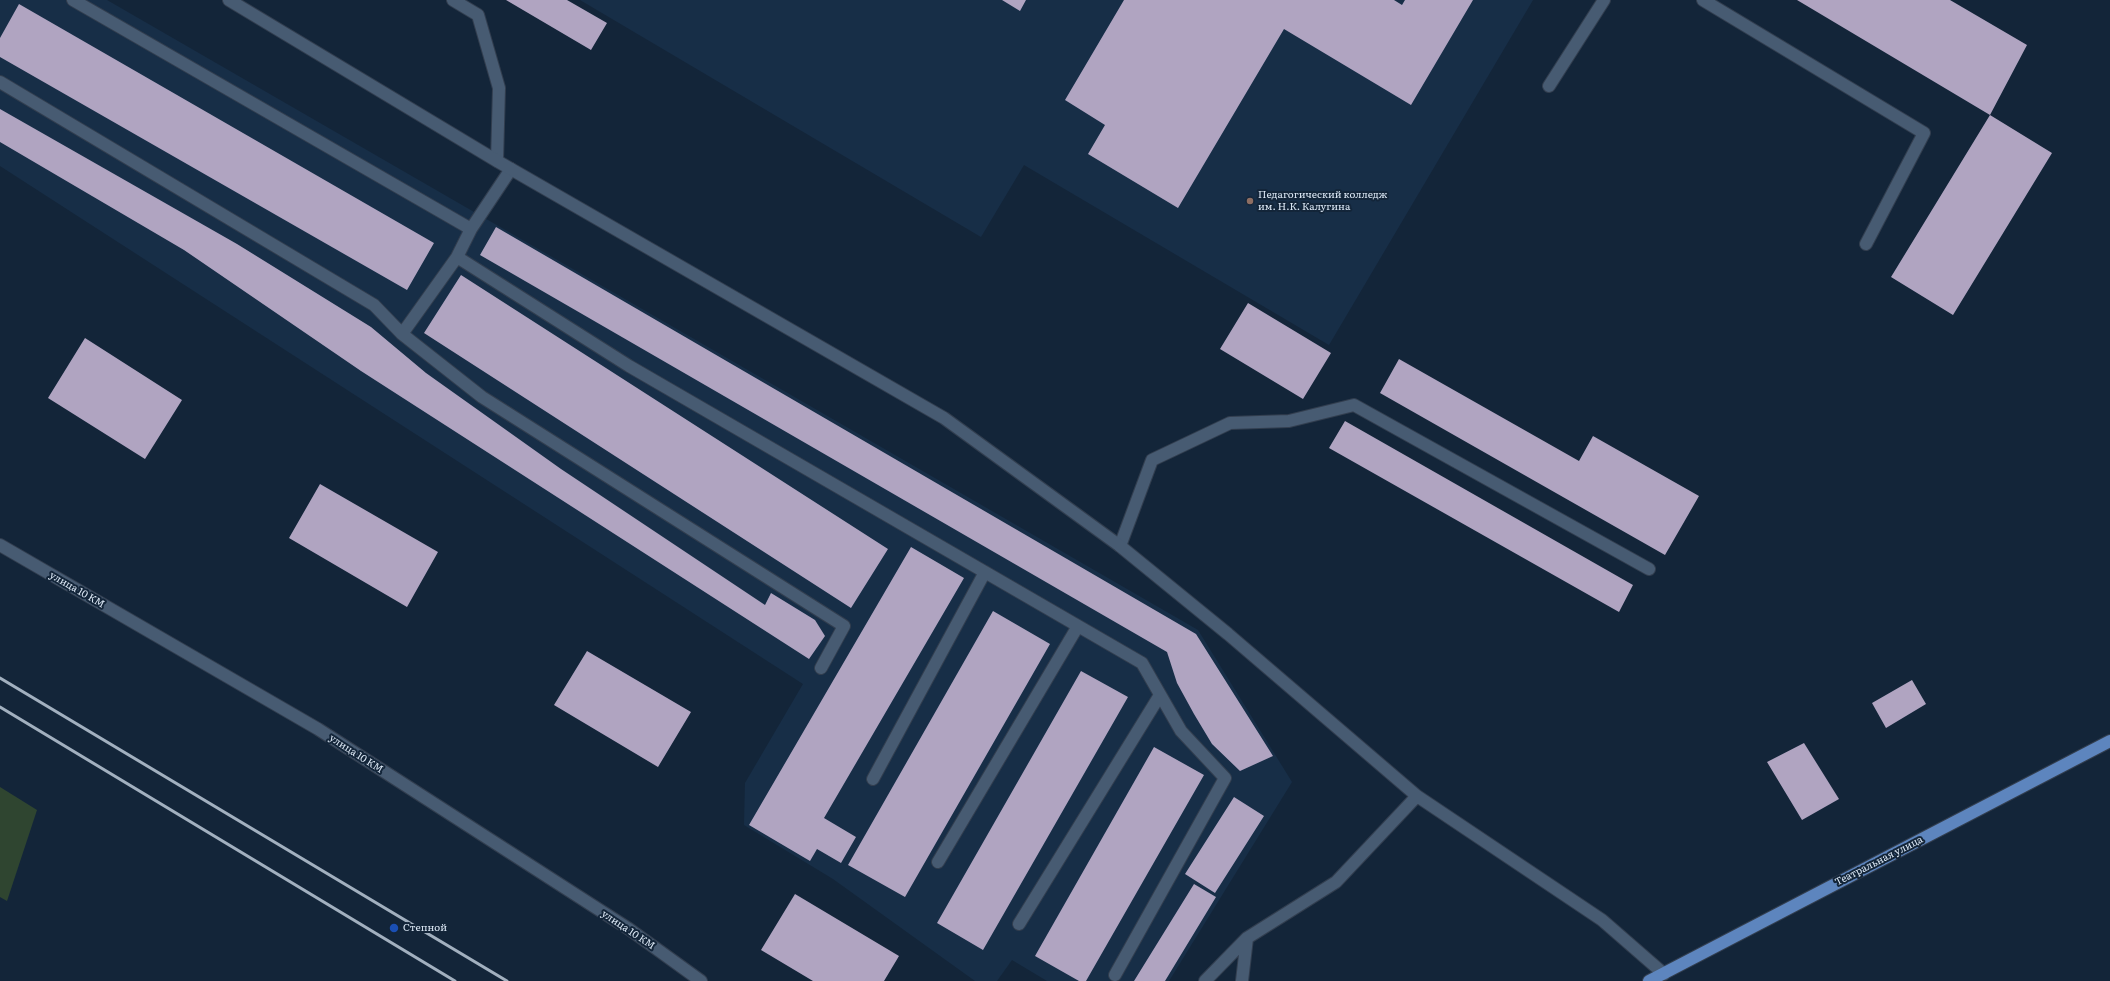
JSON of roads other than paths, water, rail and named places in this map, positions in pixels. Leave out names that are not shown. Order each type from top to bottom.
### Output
[{"type":"main road","name":"Театральная улица","points":[[1649,981],[2110,742]]},
{"type":"street","points":[[73,0],[471,229]]},
{"type":"street","points":[[229,0],[511,169],[944,418],[1120,546],[1228,634],[1416,796],[1602,920],[1664,974]]},
{"type":"street","points":[[454,0],[478,15],[499,88],[498,161]]},
{"type":"street","points":[[1549,86],[1604,0]]},
{"type":"street","points":[[1703,0],[1924,133],[1866,244]]},
{"type":"street","points":[[0,82],[374,305],[402,334],[482,397],[844,626],[821,668]]},
{"type":"street","points":[[402,334],[457,258],[471,229],[511,169]]},
{"type":"street","points":[[457,258],[629,366],[1142,664],[1180,731],[1224,778],[1115,975]]},
{"type":"street","points":[[1120,546],[1152,460],[1230,423],[1289,421],[1354,406],[1649,569]]},
{"type":"street","name":"улица 10 КМ","points":[[0,545],[318,729],[628,929],[701,981]]},
{"type":"street","points":[[873,779],[985,572]]},
{"type":"street","points":[[938,862],[1078,626]]},
{"type":"street","points":[[1019,924],[1160,695]]},
{"type":"street","points":[[1204,981],[1247,938],[1336,882],[1416,796]]},
{"type":"street","points":[[1242,981],[1247,938]]},
{"type":"railway","points":[[0,678],[507,981]]},
{"type":"railway","points":[[0,707],[455,981]]},
{"type":"place","name":"Педагогический колледж им. Н.К. Калугина","points":[[1250,201]]},
{"type":"place","name":"Степной","points":[[394,928]]}]
